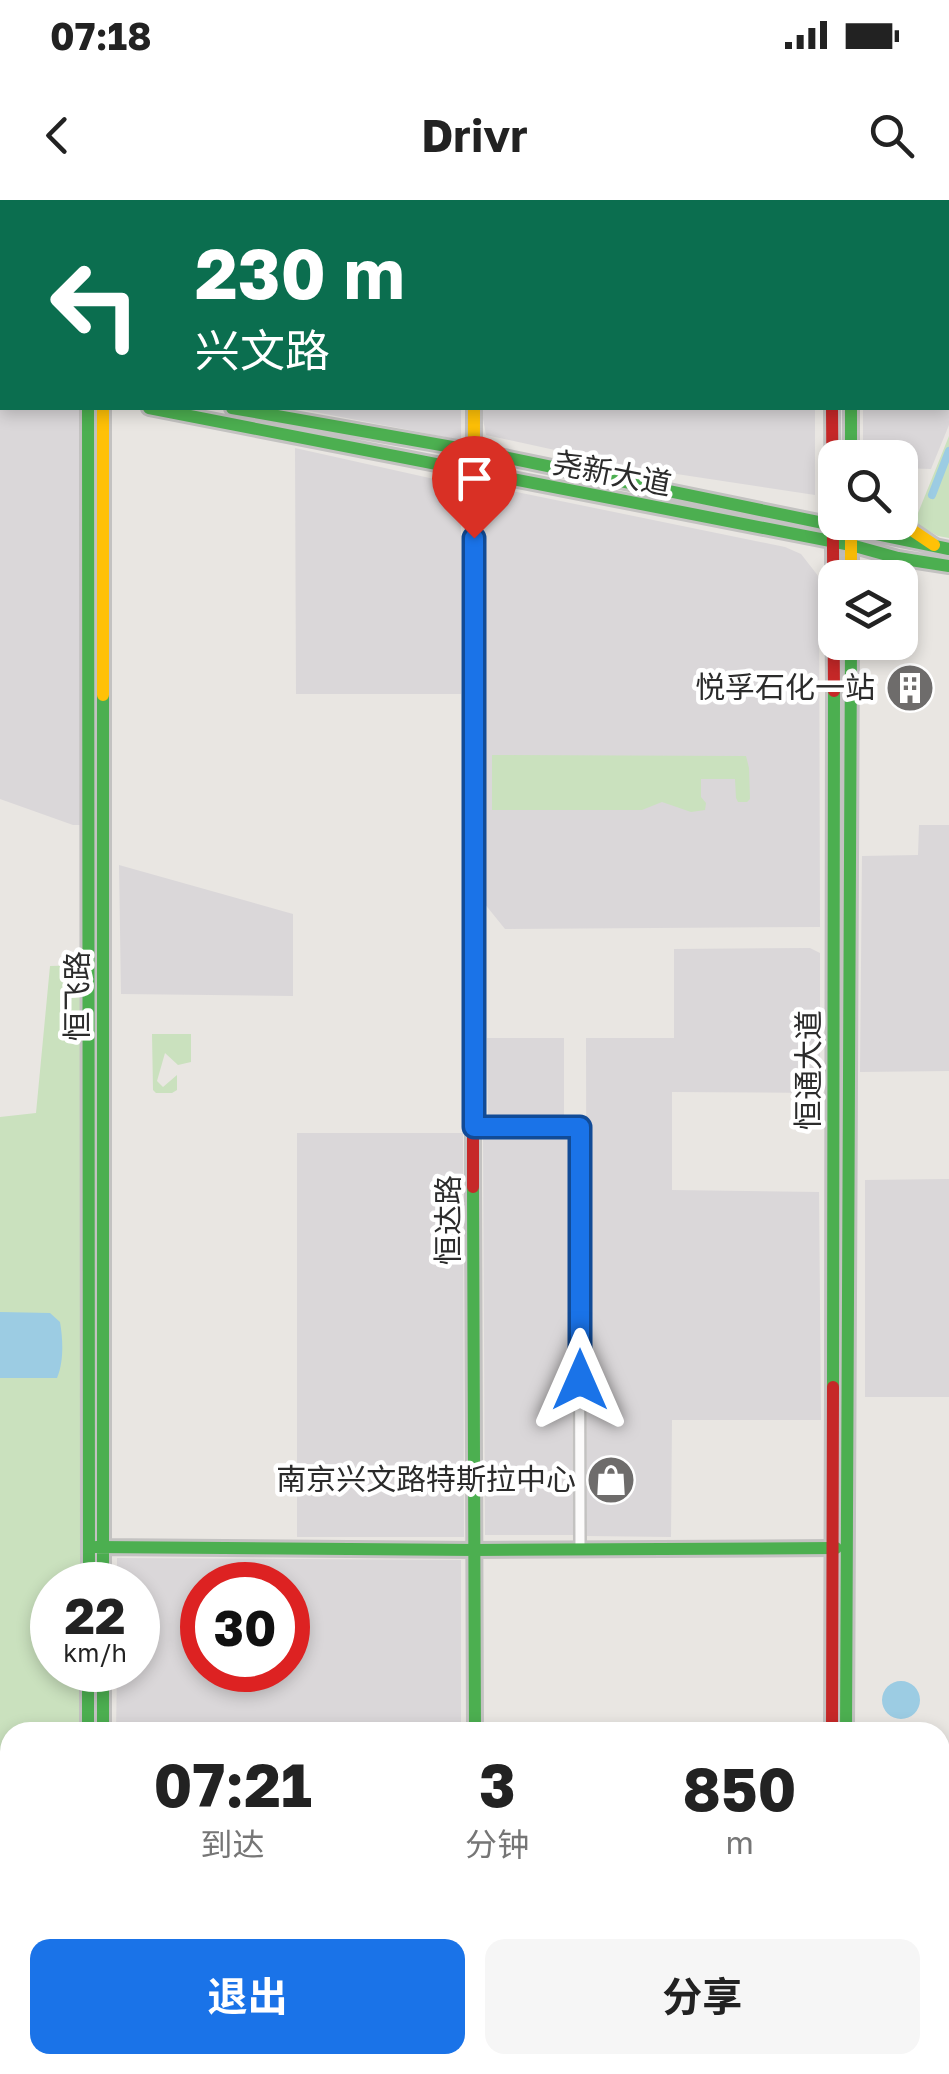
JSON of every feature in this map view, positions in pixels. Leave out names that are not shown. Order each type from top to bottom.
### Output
[{"type":"main road","name":"恒飞路","points":[[88,410],[99,1562]]},
{"type":"main road","name":"恒飞路","points":[[93,1562],[103,410]]},
{"type":"main road","name":"尧新大道","points":[[158,410],[949,566]]},
{"type":"main road","name":"尧新大道","points":[[243,410],[475,451],[818,521]]},
{"type":"main road","name":"恒达路","points":[[474,410],[476,1722]]},
{"type":"main road","name":"恒通大道","points":[[832,410],[832,440]]},
{"type":"main road","points":[[851,410],[851,440]]},
{"type":"main road","points":[[918,533],[944,549]]},
{"type":"main road","points":[[851,540],[851,560]]},
{"type":"main road","name":"尧新大道","points":[[909,540],[944,549]]},
{"type":"main road","name":"恒通大道","points":[[832,542],[832,1722]]},
{"type":"main road","name":"恒通大道","points":[[846,1722],[851,660]]},
{"type":"main road","points":[[96,1547],[848,1548]]},
{"type":"main road","points":[[88,1692],[88,1722]]},
{"type":"main road","points":[[102,1722],[103,1692]]},
{"type":"street","points":[[474,1127],[580,1127],[580,1550]]},
{"type":"shaded area","points":[[0,410],[79,410],[83,418],[84,818],[81,825],[73,825],[0,799]]},
{"type":"shaded area","points":[[304,410],[461,410],[461,440]]},
{"type":"shaded area","points":[[481,410],[815,410],[815,495],[637,468],[486,435]]},
{"type":"shaded area","points":[[863,410],[949,410],[949,425],[931,469],[918,469],[918,440],[863,440]]},
{"type":"shaded area","points":[[295,448],[461,485],[461,694],[296,694]]},
{"type":"shaded area","points":[[497,488],[785,547],[801,554],[818,576],[820,927],[505,929],[484,903],[484,495]]},
{"type":"shaded area","points":[[919,825],[949,825],[949,1071],[860,1072],[862,856],[918,855]]},
{"type":"shaded area","points":[[119,865],[293,914],[293,996],[121,994]]},
{"type":"shaded area","points":[[810,948],[820,953],[820,1093],[672,1092],[672,1190],[819,1192],[821,1420],[672,1420],[671,1537],[587,1536],[586,1038],[674,1038],[674,949]]},
{"type":"shaded area","points":[[487,1038],[564,1038],[564,1120],[488,1117]]},
{"type":"shaded area","points":[[490,1132],[563,1132],[571,1139],[573,1535],[485,1535],[483,1137]]},
{"type":"shaded area","points":[[297,1133],[463,1133],[464,1537],[297,1537]]},
{"type":"shaded area","points":[[949,1179],[949,1397],[865,1397],[865,1180]]},
{"type":"shaded area","points":[[117,1558],[461,1560],[461,1722],[116,1722],[117,1692],[160,1692],[160,1562],[117,1562]]},
{"type":"green space","points":[[949,436],[949,538],[918,525],[918,513]]},
{"type":"green space","points":[[492,755],[746,756],[750,799],[738,802],[735,779],[701,779],[705,810],[691,812],[662,802],[642,810],[492,810]]},
{"type":"green space","points":[[84,965],[81,1562],[30,1562],[30,1692],[81,1692],[81,1722],[0,1722],[0,1117],[36,1113],[50,966]]},
{"type":"green space","points":[[152,1034],[191,1034],[191,1062],[178,1065],[165,1053],[157,1081],[163,1087],[177,1075],[177,1090],[172,1093],[153,1090]]},
{"type":"water","points":[[0,1312],[50,1313],[60,1322],[62,1350],[57,1378],[0,1378]]},
{"type":"water","points":[[901,1681],[915,1686],[920,1700],[915,1714],[901,1719],[887,1714],[882,1700],[887,1686]]},
{"type":"waterway","points":[[932,495],[949,451]]},
{"type":"traffic: fast","points":[[88,410],[89,1562]]},
{"type":"traffic: fast","points":[[159,410],[949,566]]},
{"type":"traffic: fast","points":[[243,410],[475,451],[949,549]]},
{"type":"traffic: fast","points":[[851,410],[851,440]]},
{"type":"traffic: fast","points":[[846,1722],[851,660]]},
{"type":"traffic: fast","points":[[833,1387],[834,691]]},
{"type":"traffic: fast","points":[[103,695],[103,1562]]},
{"type":"traffic: fast","points":[[473,1187],[475,1722]]},
{"type":"traffic: fast","points":[[96,1547],[836,1548]]},
{"type":"traffic: fast","points":[[88,1692],[88,1722]]},
{"type":"traffic: fast","points":[[103,1692],[103,1722]]},
{"type":"traffic: slow","points":[[103,410],[103,695]]},
{"type":"traffic: slow","points":[[473,957],[474,410]]},
{"type":"traffic: slow","points":[[918,534],[934,545]]},
{"type":"traffic: slow","points":[[851,540],[851,560]]},
{"type":"traffic: jam","points":[[832,410],[834,691]]},
{"type":"traffic: jam","points":[[473,957],[473,1187]]},
{"type":"traffic: jam","points":[[832,1722],[833,1387]]},
{"type":"place","name":"悦孚石化一站","points":[[910,688]]},
{"type":"place","name":"南京兴文路特斯拉中心","points":[[611,1480]]},
{"type":"route","points":[[474,538],[474,1127],[580,1127],[580,1380]]}]
